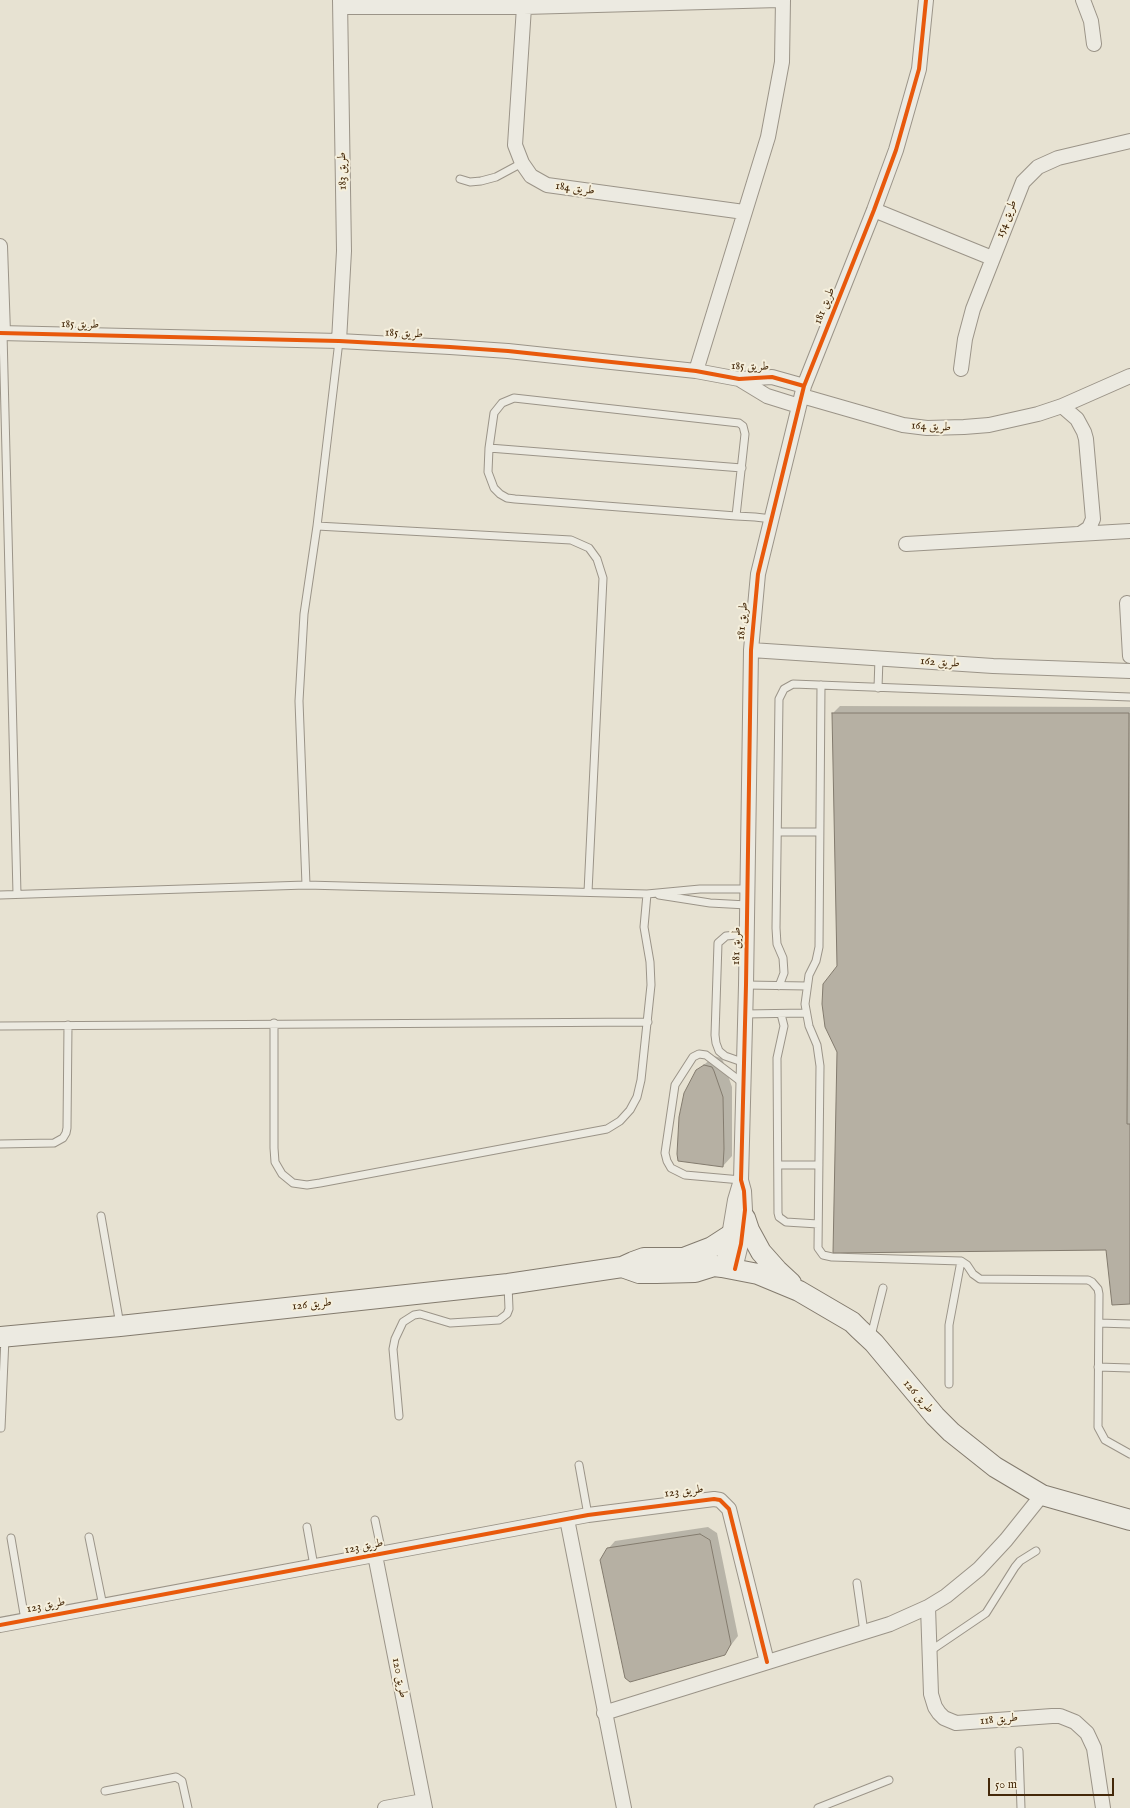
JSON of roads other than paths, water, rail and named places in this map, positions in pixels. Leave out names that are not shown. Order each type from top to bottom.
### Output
[{"type":"street","points":[[341,3],[524,7],[779,0]]},
{"type":"street","points":[[696,372],[768,137],[782,62],[783,0]]},
{"type":"street","name":"طريق 181","points":[[724,1267],[735,1200],[741,1180],[746,1014],[751,650],[758,574],[802,396],[896,150],[919,69],[926,0]]},
{"type":"street","points":[[1083,0],[1091,21],[1094,44]]},
{"type":"street","name":"طريق 183","points":[[339,341],[344,252],[341,3]]},
{"type":"street","name":"طريق 184","points":[[524,7],[515,145],[522,163],[531,176],[547,185],[744,212]]},
{"type":"street","name":"طريق 154","points":[[961,369],[968,324],[1017,193],[1023,182],[1038,167],[1058,158],[1130,141]]},
{"type":"street","points":[[874,210],[992,258]]},
{"type":"street","points":[[0,246],[1,333]]},
{"type":"street","name":"طريق 185","points":[[1,333],[339,341],[508,351],[696,372],[739,379],[772,377],[802,396]]},
{"type":"street","name":"طريق 164","points":[[802,396],[891,422],[927,428],[989,425],[1020,419],[1062,406],[1130,376]]},
{"type":"street","name":"طريق 185","points":[[739,379],[767,396],[802,396]]},
{"type":"street","points":[[1062,406],[1077,419],[1086,439],[1093,519],[1089,528],[1080,534]]},
{"type":"street","points":[[906,544],[1130,531]]},
{"type":"street","points":[[1127,603],[1130,656]]},
{"type":"street","name":"طريق 162","points":[[751,650],[993,666],[1130,671]]},
{"type":"street","name":"طريق 181","points":[[724,1267],[742,1244],[744,1191],[741,1180]]},
{"type":"street","points":[[744,1218],[751,1235],[761,1252],[777,1270],[800,1291]]},
{"type":"street","points":[[684,1257],[712,1247],[729,1236]]},
{"type":"street","name":"طريق 126","points":[[2,1336],[120,1326],[508,1284],[622,1267],[644,1258],[684,1257],[704,1260],[770,1279],[800,1291],[852,1322],[870,1340],[906,1383],[951,1432],[996,1467],[1042,1495],[1130,1520]]},
{"type":"street","name":"طريق 126","points":[[622,1267],[639,1273],[656,1273],[695,1272],[724,1267]]},
{"type":"street","points":[[604,1713],[890,1624],[928,1607],[963,1584],[979,1570],[1006,1540],[1042,1495]]},
{"type":"street","name":"طريق 123","points":[[0,1625],[588,1515],[708,1499],[720,1500],[729,1509],[767,1662]]},
{"type":"street","points":[[567,1520],[624,1808]]},
{"type":"street","name":"طريق 120","points":[[379,1554],[424,1805],[385,1808]]},
{"type":"street","name":"طريق 118","points":[[928,1607],[932,1701],[939,1713],[950,1721],[963,1723],[1052,1716],[1068,1719],[1081,1727],[1091,1740],[1094,1748],[1103,1808]]},
{"type":"lane","points":[[460,179],[470,182],[481,181],[496,177],[522,163]]},
{"type":"lane","points":[[1,333],[17,894]]},
{"type":"lane","points":[[306,885],[299,701],[304,614],[317,526],[339,341]]},
{"type":"lane","points":[[736,516],[746,434],[743,426],[735,422],[514,398],[502,403],[494,413],[489,448],[488,472],[490,480],[497,491],[507,498],[772,519]]},
{"type":"lane","points":[[489,448],[742,468]]},
{"type":"lane","points":[[317,526],[572,540],[589,548],[597,559],[603,578],[588,892]]},
{"type":"lane","points":[[878,688],[879,658]]},
{"type":"lane","points":[[779,986],[784,973],[784,965],[776,937],[779,699],[781,694],[788,686],[793,684],[1130,698]]},
{"type":"lane","points":[[821,685],[819,947],[807,986],[806,1013],[818,1052],[820,1066],[818,1248],[823,1255],[827,1257],[962,1261],[967,1265],[973,1274],[980,1279],[1088,1280],[1092,1282],[1098,1289],[1099,1432],[1105,1440],[1130,1454]]},
{"type":"lane","points":[[778,832],[819,832]]},
{"type":"lane","points":[[0,895],[306,885],[647,894],[699,901],[747,905]]},
{"type":"lane","points":[[647,894],[700,890],[747,889]]},
{"type":"lane","points":[[274,1023],[275,1162],[282,1174],[293,1183],[306,1185],[607,1129],[620,1121],[630,1110],[637,1097],[641,1080],[651,985],[650,962],[644,927],[647,894]]},
{"type":"lane","points":[[745,1063],[725,1056],[719,1051],[715,1035],[718,943],[726,936],[747,934]]},
{"type":"lane","points":[[746,985],[807,986]]},
{"type":"lane","points":[[746,1014],[806,1013]]},
{"type":"lane","points":[[781,1014],[784,1026],[777,1058],[778,1213],[782,1220],[790,1223],[818,1224]]},
{"type":"lane","points":[[0,1026],[274,1023],[648,1022]]},
{"type":"lane","points":[[0,1144],[54,1143],[66,1133],[68,1025]]},
{"type":"lane","points":[[741,1180],[685,1175],[671,1168],[665,1153],[675,1085],[692,1058],[699,1054],[706,1055],[744,1084]]},
{"type":"lane","points":[[778,1165],[819,1165]]},
{"type":"lane","points":[[101,1216],[120,1326]]},
{"type":"lane","points":[[949,1384],[950,1319],[962,1261]]},
{"type":"lane","points":[[398,1416],[393,1349],[394,1339],[403,1322],[414,1315],[420,1314],[450,1323],[499,1320],[507,1314],[509,1309],[508,1284]]},
{"type":"lane","points":[[870,1340],[883,1288]]},
{"type":"lane","points":[[1098,1324],[1130,1324]]},
{"type":"lane","points":[[1,1428],[2,1336]]},
{"type":"lane","points":[[1098,1367],[1130,1368]]},
{"type":"lane","points":[[579,1465],[588,1515]]},
{"type":"lane","points":[[375,1520],[379,1554]]},
{"type":"lane","points":[[307,1528],[314,1566]]},
{"type":"lane","points":[[90,1537],[103,1606]]},
{"type":"lane","points":[[12,1538],[25,1620]]},
{"type":"lane","points":[[930,1651],[986,1613],[1015,1567],[1020,1561],[1036,1551]]},
{"type":"lane","points":[[857,1583],[864,1632]]},
{"type":"lane","points":[[1019,1751],[1020,1808]]},
{"type":"lane","points":[[105,1791],[176,1777],[182,1781],[188,1808]]},
{"type":"lane","points":[[818,1808],[889,1780]]}]
